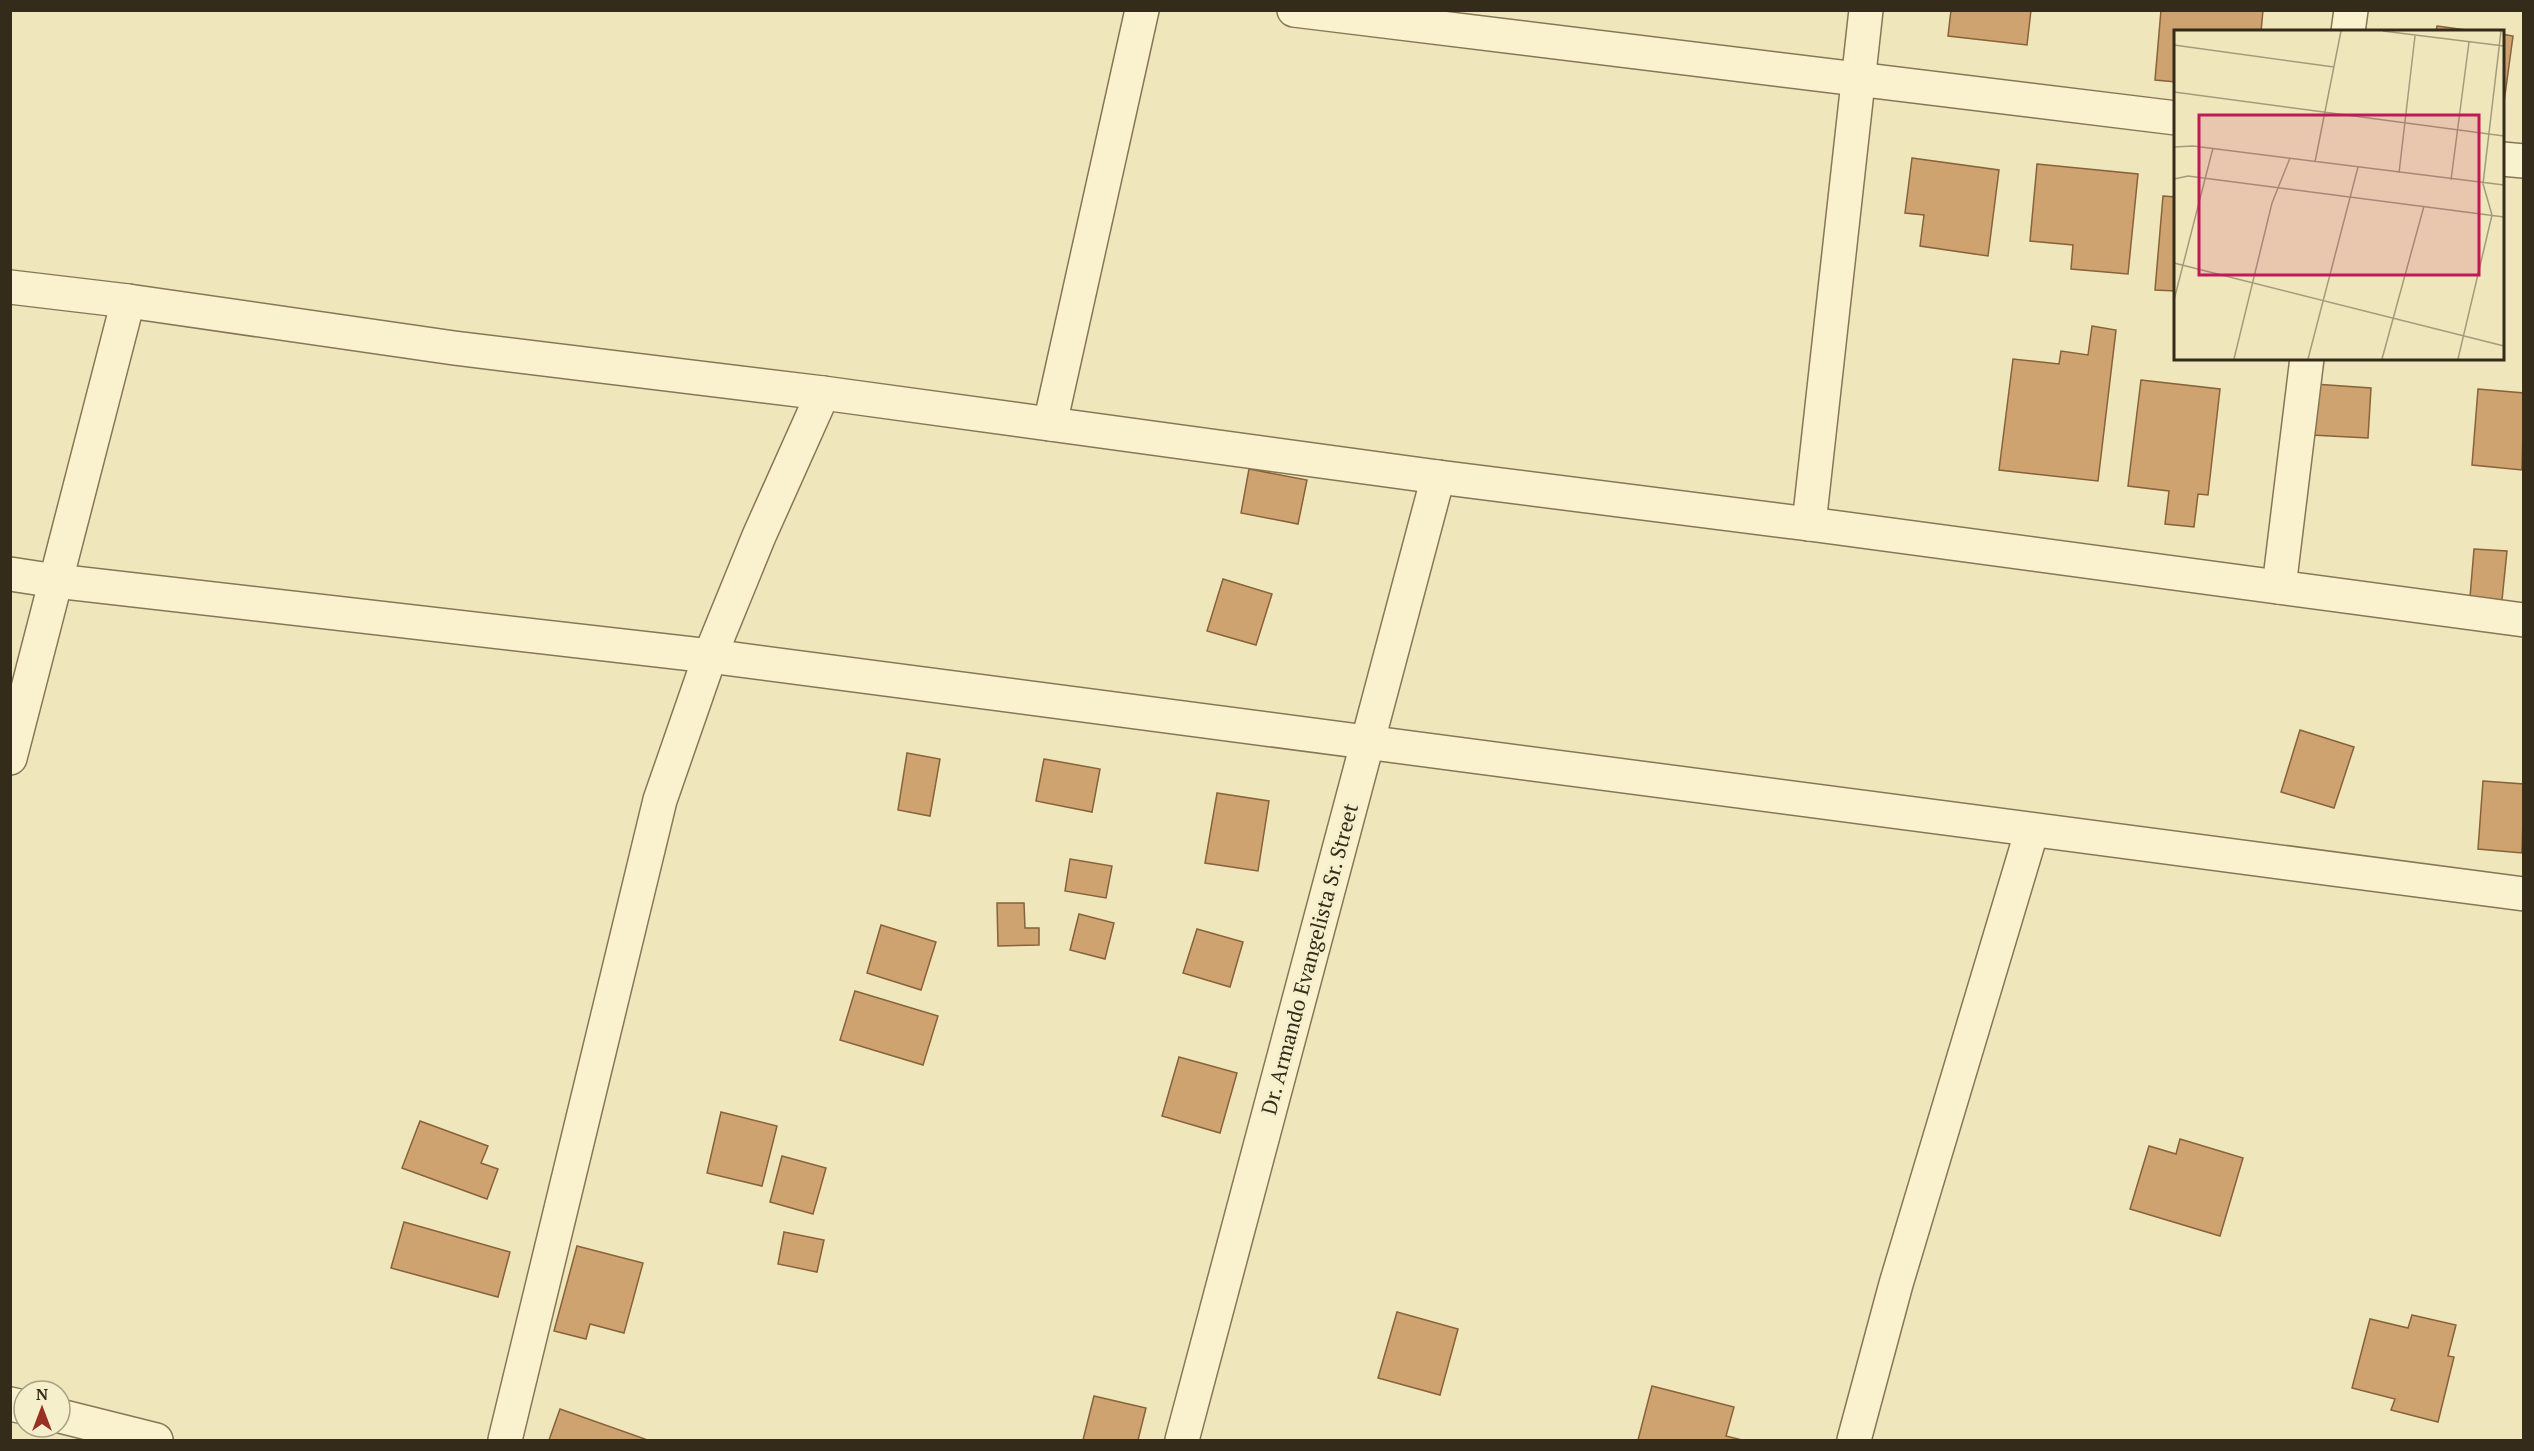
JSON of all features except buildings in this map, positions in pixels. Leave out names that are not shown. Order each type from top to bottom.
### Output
[{"type":"street","points":[[1050,424],[1142,10]]},
{"type":"street","points":[[1294,10],[2174,118]]},
{"type":"street","points":[[1809,524],[1866,10]]},
{"type":"street","points":[[2348,30],[2351,10]]},
{"type":"street","points":[[2504,159],[2523,161]]},
{"type":"street","points":[[10,287],[128,301],[454,348],[823,393],[1438,477],[1809,524],[2523,620]]},
{"type":"street","points":[[10,758],[128,301]]},
{"type":"street","points":[[2279,587],[2307,360]]},
{"type":"street","points":[[504,1440],[660,800],[710,656],[759,536],[823,393]]},
{"type":"street","name":"Dr. Armando Evangelista Sr. Street","points":[[1182,1440],[1438,477]]},
{"type":"street","points":[[10,574],[710,656],[2523,894]]},
{"type":"street","points":[[1854,1440],[1896,1284],[2032,830]]},
{"type":"street","points":[[72,1419],[156,1440]]}]
